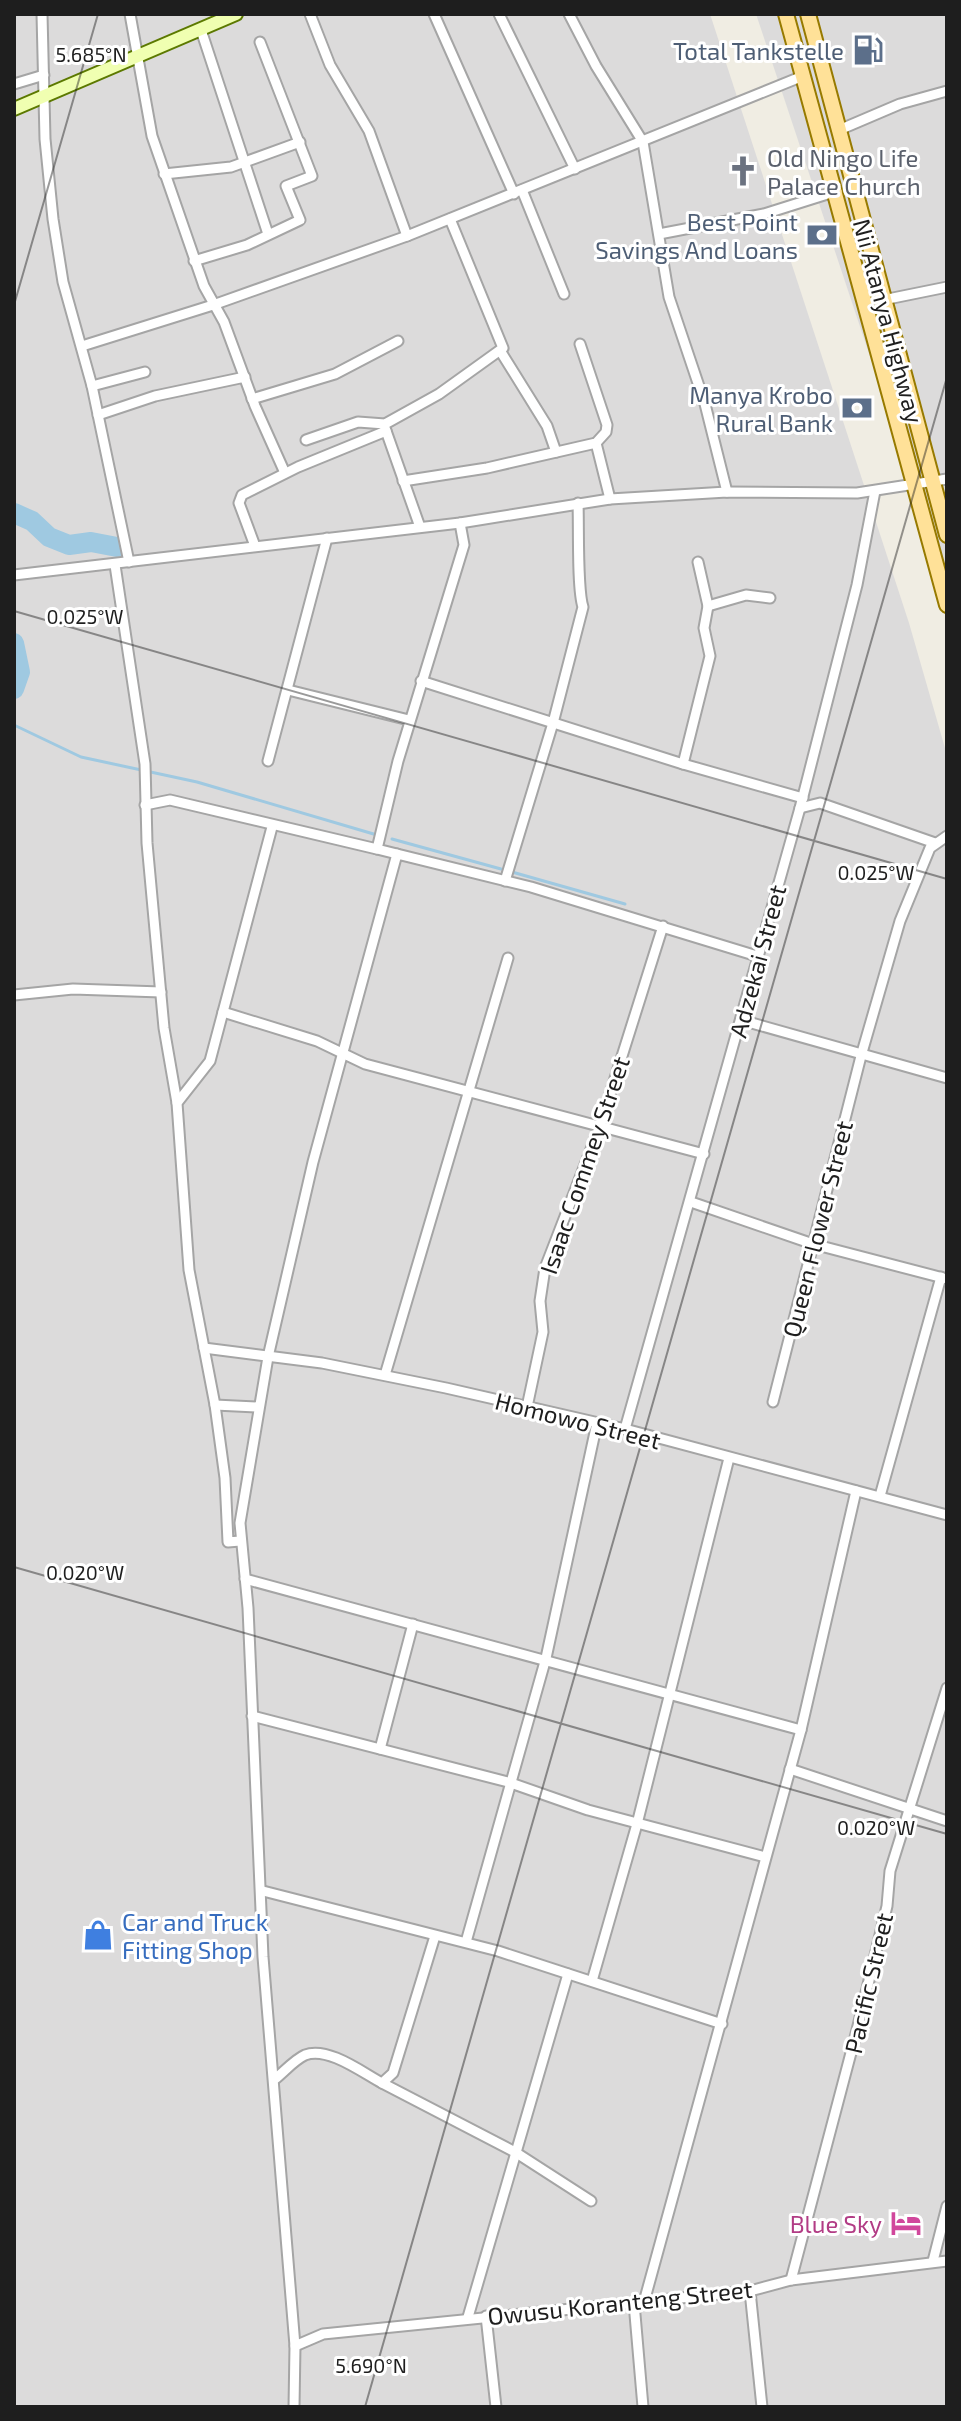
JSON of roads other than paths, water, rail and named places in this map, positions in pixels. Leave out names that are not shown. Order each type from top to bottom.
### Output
[{"type":"main road","points":[[14,109],[201,30],[218,18],[236,14]]},
{"type":"main road","points":[[786,14],[837,191],[912,484],[947,605]]},
{"type":"main road","name":"Nii Atanya Highway","points":[[808,14],[947,535]]},
{"type":"street","points":[[42,14],[47,96],[45,139],[63,282],[92,386],[129,562]]},
{"type":"street","points":[[130,14],[140,57],[147,119],[164,174],[194,261],[224,322],[252,399],[285,473]]},
{"type":"street","points":[[310,14],[330,65],[369,131],[407,236]]},
{"type":"street","points":[[434,14],[564,294]]},
{"type":"street","points":[[499,14],[575,169]]},
{"type":"street","points":[[569,14],[643,142],[676,326],[705,404],[727,492]]},
{"type":"street","points":[[201,30],[242,164],[268,234]]},
{"type":"street","points":[[194,261],[247,245],[300,220],[286,186],[312,176],[260,42]]},
{"type":"street","points":[[14,84],[44,75]]},
{"type":"street","points":[[82,346],[213,305],[407,236],[803,76]]},
{"type":"street","points":[[839,130],[900,104],[947,91]]},
{"type":"street","points":[[164,174],[242,164],[300,142]]},
{"type":"street","points":[[659,234],[764,214],[837,191]]},
{"type":"street","points":[[255,546],[239,503],[242,495],[385,428],[501,352],[503,344],[450,219]]},
{"type":"street","points":[[883,300],[947,287]]},
{"type":"street","points":[[252,399],[335,374],[398,341]]},
{"type":"street","points":[[403,481],[596,443],[604,436],[607,425],[580,344]]},
{"type":"street","points":[[501,352],[547,426],[556,452]]},
{"type":"street","points":[[92,386],[145,372]]},
{"type":"street","points":[[98,415],[155,396],[245,377]]},
{"type":"street","points":[[306,440],[358,422],[385,428]]},
{"type":"street","points":[[385,428],[420,527]]},
{"type":"street","points":[[596,443],[610,499]]},
{"type":"street","points":[[14,575],[460,523],[610,499],[727,492],[875,491],[947,479]]},
{"type":"street","name":"Adzekai Street","points":[[625,1429],[801,803],[857,585],[875,491]]},
{"type":"street","points":[[505,881],[553,723],[583,607],[578,593],[582,577],[578,503]]},
{"type":"street","points":[[377,849],[409,720],[464,545],[460,523]]},
{"type":"street","points":[[268,761],[327,538]]},
{"type":"street","points":[[683,764],[710,656],[704,628],[708,606],[698,562]]},
{"type":"street","points":[[115,565],[145,769],[145,805],[161,992],[177,1103],[189,1270],[215,1405],[225,1478],[228,1542],[240,1541]]},
{"type":"street","points":[[708,606],[746,595],[770,598]]},
{"type":"street","points":[[421,681],[801,803],[820,803],[935,843],[947,836]]},
{"type":"street","points":[[288,690],[409,720]]},
{"type":"street","points":[[145,805],[170,800],[272,827],[377,849],[505,881],[757,956]]},
{"type":"street","points":[[177,1103],[210,1061],[272,827]]},
{"type":"street","name":"Queen Flower Street","points":[[773,1402],[861,1056],[900,921],[935,843]]},
{"type":"street","points":[[294,2407],[295,2346],[263,1957],[263,1891],[245,1579],[240,1541],[268,1357],[341,1053],[397,854]]},
{"type":"street","name":"Isaac Commey Street","points":[[527,1407],[543,1332],[540,1301],[545,1268],[600,1126],[663,926]]},
{"type":"street","points":[[385,1375],[466,1090],[508,958]]},
{"type":"street","points":[[14,995],[73,989],[161,992]]},
{"type":"street","points":[[223,1012],[317,1041],[365,1064],[704,1154]]},
{"type":"street","points":[[741,1020],[947,1078]]},
{"type":"street","points":[[691,1202],[813,1244],[944,1278],[880,1496]]},
{"type":"street","name":"Homowo Street","points":[[204,1348],[385,1375],[625,1429],[947,1515]]},
{"type":"street","points":[[215,1405],[258,1407]]},
{"type":"street","points":[[466,1942],[508,1782],[546,1658],[597,1423]]},
{"type":"street","points":[[592,1981],[637,1824],[729,1458]]},
{"type":"street","points":[[643,2407],[639,2303],[722,2024],[801,1730],[856,1491]]},
{"type":"street","points":[[245,1579],[546,1658],[669,1696],[801,1730]]},
{"type":"street","points":[[380,1749],[413,1624]]},
{"type":"street","name":"Pacific Street","points":[[791,2280],[857,2030],[887,1906],[890,1871],[947,1688]]},
{"type":"street","points":[[252,1716],[508,1782],[637,1824],[765,1857]]},
{"type":"street","points":[[790,1769],[947,1821]]},
{"type":"street","points":[[263,1891],[466,1942],[722,2024]]},
{"type":"street","points":[[382,2083],[393,2073],[398,2061],[435,1936]]},
{"type":"street","points":[[468,2317],[568,1974]]},
{"type":"street","points":[[275,2079],[303,2056],[316,2053],[342,2062],[515,2152],[591,2201]]},
{"type":"street","points":[[933,2261],[947,2206]]},
{"type":"street","name":"Owusu Koranteng Street","points":[[295,2346],[323,2334],[750,2291],[791,2280],[947,2261]]},
{"type":"street","points":[[750,2291],[762,2407]]},
{"type":"street","points":[[486,2316],[496,2407]]},
{"type":"waterway","points":[[14,513],[32,521],[49,537],[69,545],[91,542],[117,547]]},
{"type":"waterway","points":[[14,643],[20,672],[14,689]]},
{"type":"waterway","points":[[14,725],[81,757],[197,782],[377,835]]},
{"type":"waterway","points":[[392,839],[501,869]]},
{"type":"waterway","points":[[512,872],[625,904]]},
{"type":"place","name":"Total Tankstelle","points":[[868,50]]},
{"type":"place","name":"Old Ningo Life Palace Church","points":[[743,171]]},
{"type":"place","name":"Best Point Savings And Loans","points":[[822,235]]},
{"type":"place","name":"Manya Krobo Rural Bank","points":[[857,408]]},
{"type":"place","name":"Car and Truck Fitting Shop","points":[[98,1935]]},
{"type":"place","name":"Blue Sky","points":[[906,2223]]}]
